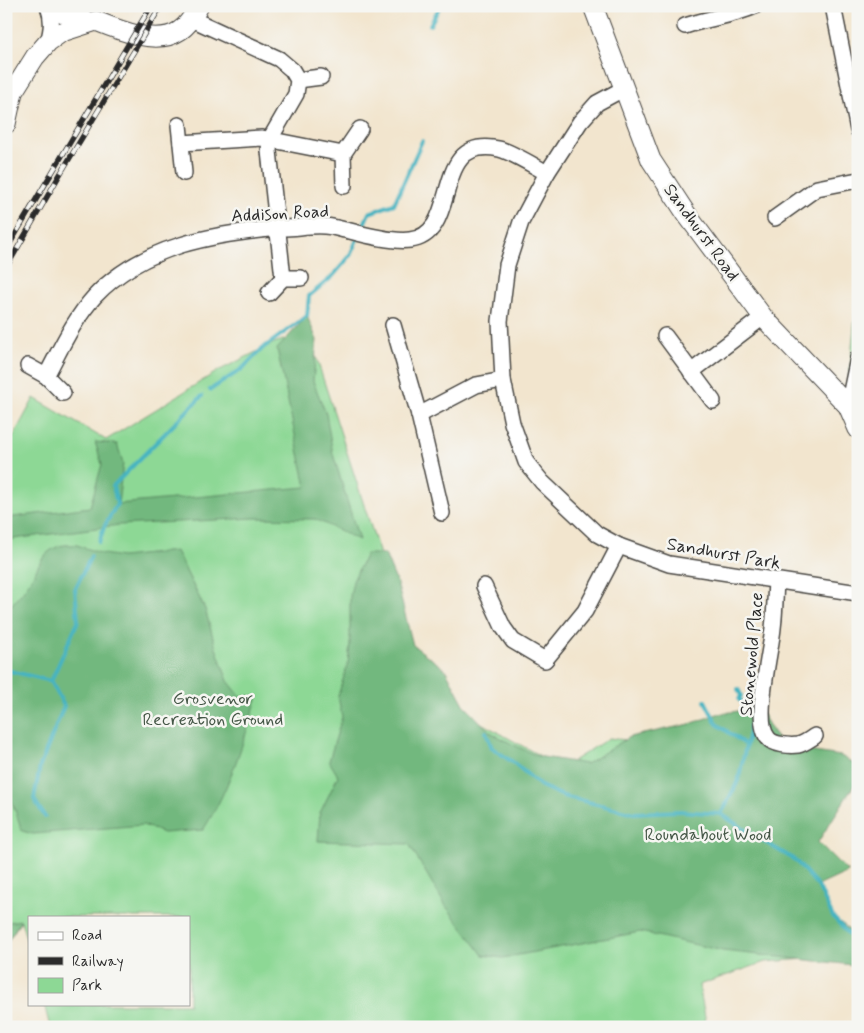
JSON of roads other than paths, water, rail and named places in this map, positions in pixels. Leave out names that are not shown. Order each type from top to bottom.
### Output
[{"type":"street","points":[[49,6],[62,15],[98,14],[120,31],[158,38],[180,31],[195,12],[279,59],[292,70],[298,80],[296,94],[270,139],[269,151],[283,278]]},
{"type":"street","points":[[48,42],[52,30],[52,17],[49,6]]},
{"type":"street","name":"Sandhurst Road","points":[[593,6],[651,160],[687,215],[763,317],[848,406],[858,429]]},
{"type":"street","points":[[685,26],[702,20],[729,16],[755,6]]},
{"type":"street","points":[[833,6],[858,130]]},
{"type":"street","points":[[6,123],[13,92],[35,57],[48,42],[62,32],[98,14]]},
{"type":"street","points":[[298,80],[321,77]]},
{"type":"street","name":"Sandhurst Park","points":[[623,89],[597,103],[580,122],[547,173],[521,222],[507,265],[500,321],[503,380],[512,423],[526,462],[542,482],[597,534],[619,546],[669,564],[858,593]]},
{"type":"street","points":[[179,125],[184,173]]},
{"type":"street","points":[[344,186],[343,154],[360,129]]},
{"type":"street","points":[[181,143],[262,138],[343,154]]},
{"type":"street","name":"Addison Road","points":[[46,376],[75,322],[95,296],[114,278],[147,257],[203,239],[242,232],[279,229],[326,226],[393,240],[411,240],[426,234],[440,216],[456,164],[475,149],[501,150],[547,173]]},
{"type":"street","points":[[775,218],[817,188],[858,180]]},
{"type":"street","points":[[269,293],[283,278],[302,278]]},
{"type":"street","points":[[691,372],[763,317]]},
{"type":"street","points":[[393,325],[419,415],[442,513]]},
{"type":"street","points":[[665,336],[713,402]]},
{"type":"street","points":[[848,406],[858,358]]},
{"type":"street","points":[[28,366],[46,376],[63,392]]},
{"type":"street","points":[[419,415],[476,385],[503,380]]},
{"type":"street","points":[[484,586],[503,627],[513,640],[545,660],[585,610],[619,546]]},
{"type":"street","name":"Stonewold Place","points":[[776,581],[773,629],[762,705],[764,729],[767,738],[791,745],[799,745],[815,736]]},
{"type":"waterway","points":[[430,25],[440,6]]},
{"type":"waterway","points":[[361,231],[369,213],[394,204],[422,141]]},
{"type":"waterway","points":[[210,390],[242,369],[263,348],[307,316],[309,296],[332,277],[350,256],[358,237]]},
{"type":"waterway","points":[[99,542],[104,527],[117,504],[113,486],[202,396]]},
{"type":"waterway","points":[[51,681],[78,621],[75,589],[91,556]]},
{"type":"waterway","points":[[6,670],[51,681],[64,706],[40,766],[34,799],[45,817]]},
{"type":"waterway","points":[[721,814],[738,781],[752,719],[747,704],[739,700],[741,695],[738,689]]},
{"type":"waterway","points":[[705,701],[717,724],[746,745]]},
{"type":"waterway","points":[[486,732],[492,748],[514,763],[541,786],[563,796],[634,813],[680,811],[721,814],[795,860],[818,886],[833,917],[858,944]]},
{"type":"railway","points":[[6,250],[151,6]]},
{"type":"railway","points":[[6,268],[161,6]]},
{"type":"park label","name":"Grosvenor Recreation Ground","points":[[213,708]]},
{"type":"park label","name":"Roundabout Wood","points":[[708,834]]}]
